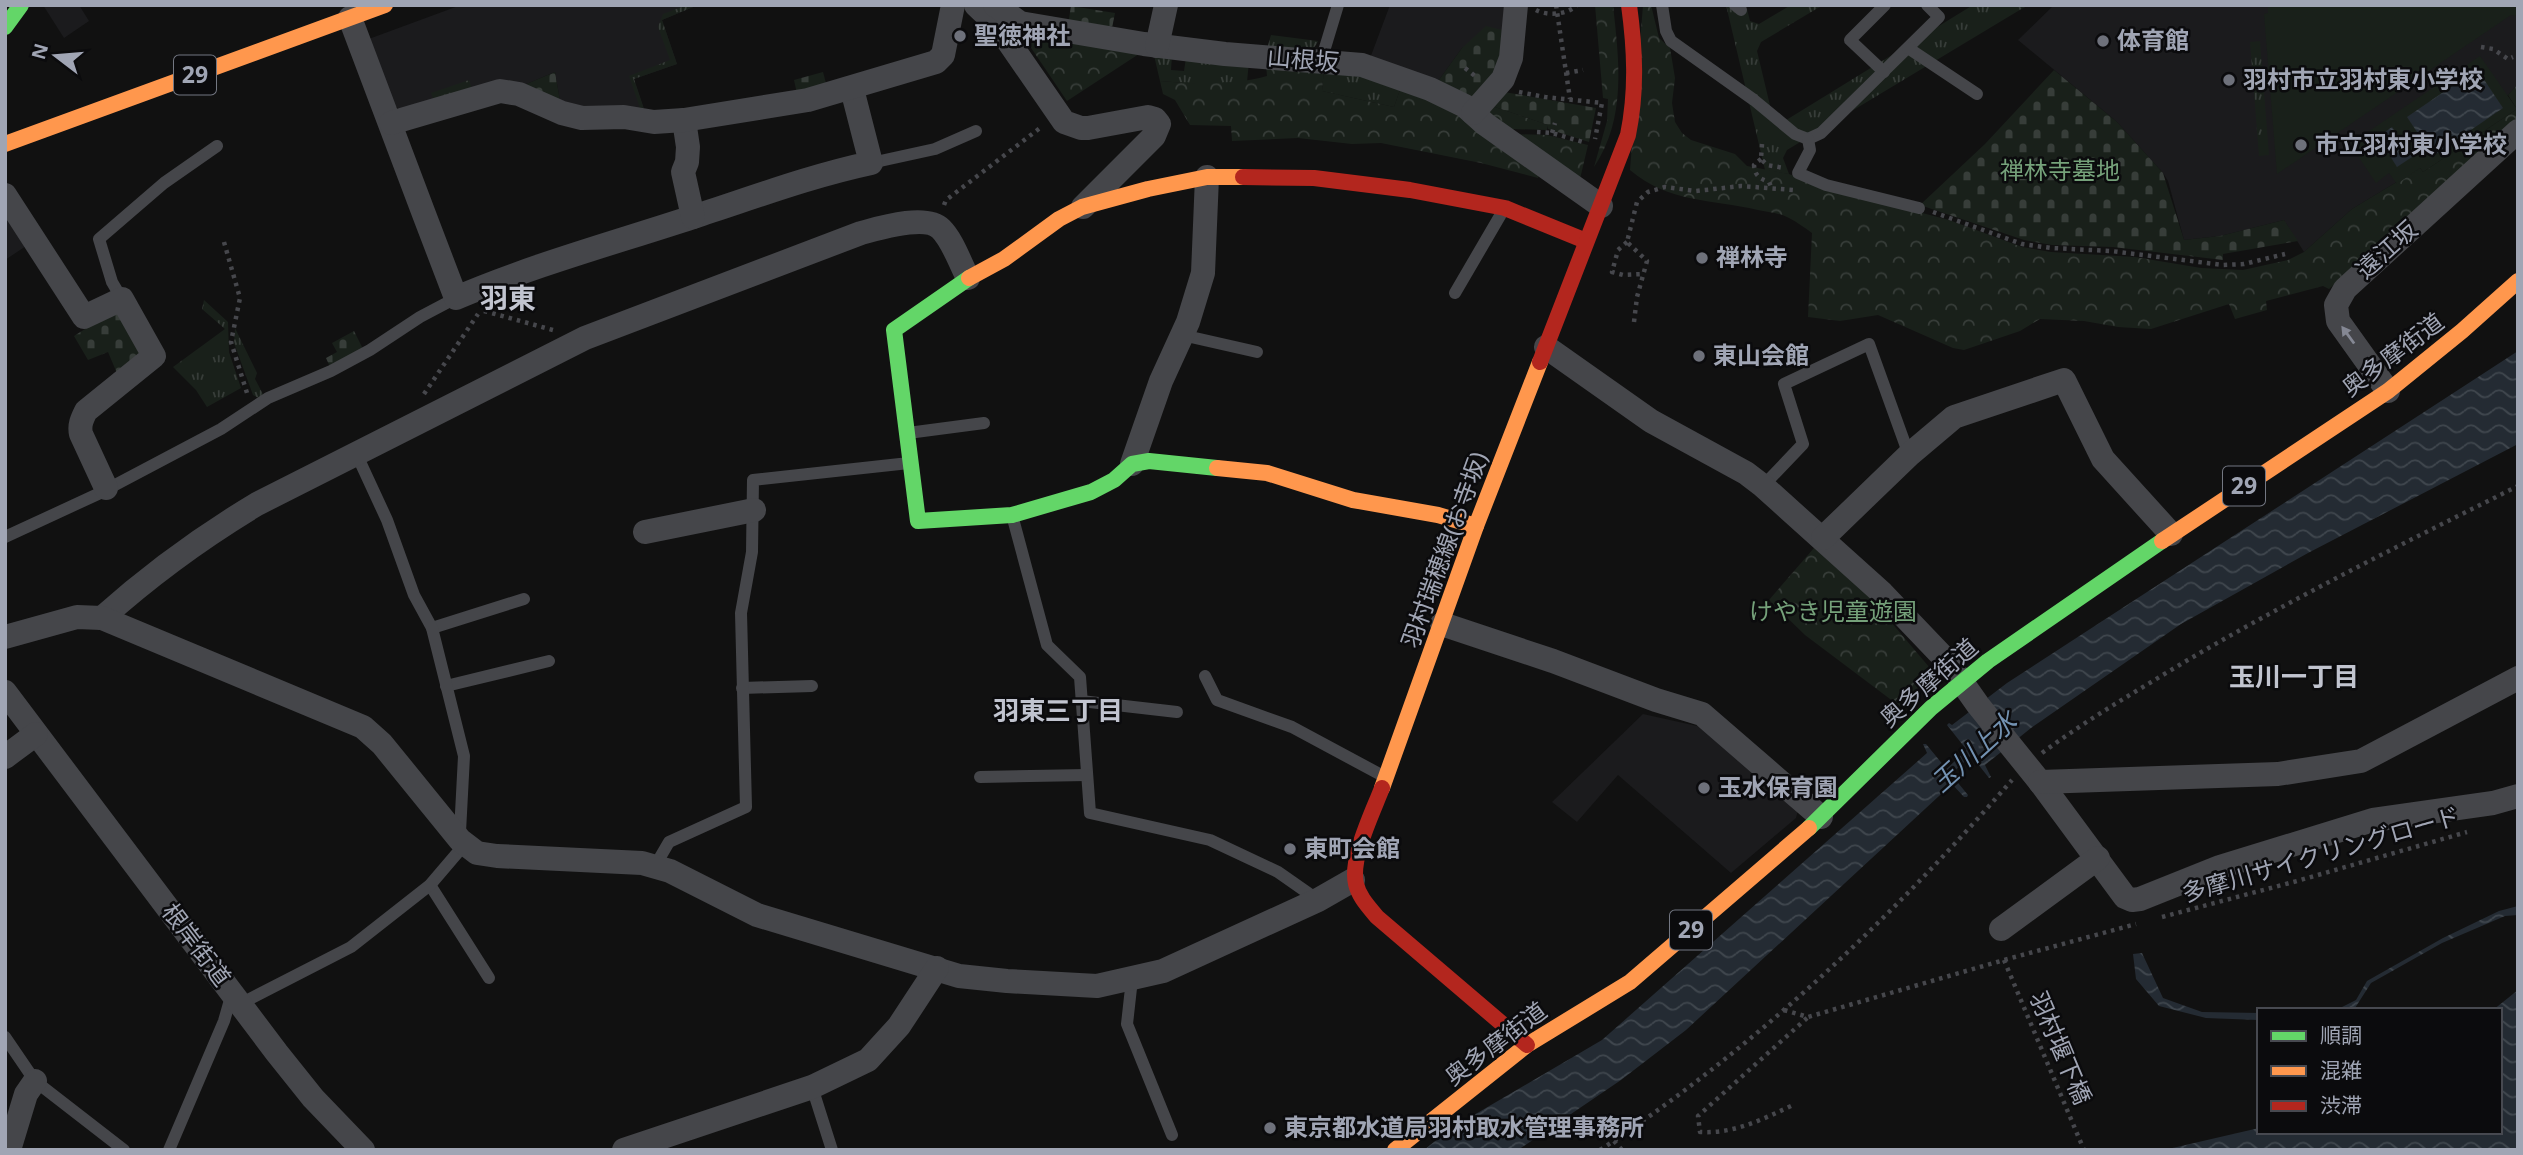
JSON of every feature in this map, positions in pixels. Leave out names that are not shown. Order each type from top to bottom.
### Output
[{"type":"main road","points":[[5,27],[21,5]]},
{"type":"main road","name":"29","points":[[5,144],[346,12],[385,5]]},
{"type":"main road","name":"羽村瑞穂線(お寺坂)","points":[[1353,880],[1356,860],[1476,526],[1586,242],[1591,200],[1628,135],[1633,113],[1636,63],[1629,5]]},
{"type":"main road","points":[[1476,526],[1438,515],[1353,500],[1255,470],[1149,461],[1132,464],[1114,480],[1091,492],[1012,515],[918,521],[894,330],[968,278],[1004,259],[1059,219],[1082,207],[1206,177],[1314,178],[1410,190],[1505,208],[1586,242]]},
{"type":"main road","name":"奥多摩街道","points":[[1395,1150],[1527,1045],[1630,982],[1821,817],[1908,729],[1962,681],[2067,604],[2388,391],[2453,339],[2518,281]]},
{"type":"main road","points":[[1353,880],[1377,917],[1527,1045]]},
{"type":"street","points":[[391,123],[500,91],[519,94],[562,113],[582,118],[624,117],[654,122],[779,106],[852,89],[936,62],[943,55],[953,5]]},
{"type":"street","points":[[976,5],[997,25],[1064,122],[1081,128],[1148,117],[1159,124],[1154,136],[1082,207]]},
{"type":"street","name":"山根坂","points":[[995,5],[1020,23],[1157,46],[1362,65],[1386,72],[1465,106],[1485,124],[1591,200]]},
{"type":"street","points":[[1157,46],[1166,5]]},
{"type":"street","points":[[1473,113],[1503,79],[1511,58],[1516,5]]},
{"type":"street","points":[[346,12],[391,123],[456,298],[489,284],[832,171],[871,163],[852,89]]},
{"type":"street","points":[[684,120],[688,147],[687,162],[682,172],[693,217]]},
{"type":"street","name":"遠江坂","points":[[2388,391],[2338,321],[2335,312],[2339,297],[2367,267],[2518,131]]},
{"type":"street","points":[[1132,464],[1203,273],[1206,177]]},
{"type":"street","points":[[5,195],[83,317],[122,299],[154,356],[86,411],[82,418],[79,427],[81,434],[106,488]]},
{"type":"street","points":[[102,618],[140,584],[219,527],[257,504],[585,338],[861,233],[912,223],[925,222],[944,231],[968,278]]},
{"type":"street","points":[[1546,347],[1651,421],[1746,473],[1823,538],[1882,593],[1947,661],[2125,897],[2140,899],[2220,867],[2373,820],[2493,803],[2518,796]]},
{"type":"street","points":[[1823,538],[1909,455],[1954,417],[2064,380],[2103,459],[2171,534]]},
{"type":"street","points":[[645,532],[754,510]]},
{"type":"street","points":[[5,638],[77,617],[102,618],[363,727],[382,744],[460,840],[477,853],[655,866],[757,915],[959,976],[1097,986],[1132,979],[1163,971],[1318,900],[1353,880]]},
{"type":"street","points":[[1442,624],[1702,714],[1821,817]]},
{"type":"street","points":[[2040,782],[2278,774],[2361,761],[2518,678]]},
{"type":"street","name":"根岸街道","points":[[5,692],[313,1098],[363,1150]]},
{"type":"street","points":[[5,757],[36,734]]},
{"type":"street","points":[[2001,929],[2098,858]]},
{"type":"street","points":[[624,1150],[812,1087],[868,1060],[899,1026],[937,968]]},
{"type":"street","points":[[9,1150],[26,1094],[35,1081]]},
{"type":"lane","points":[[1321,61],[1338,5]]},
{"type":"lane","points":[[1662,5],[1666,31],[1671,41],[1754,100],[1795,134],[1808,139],[1821,133],[1938,17],[1927,5]]},
{"type":"lane","points":[[1884,72],[1850,40],[1885,5]]},
{"type":"lane","points":[[1908,48],[1977,94]]},
{"type":"lane","points":[[871,163],[935,149],[976,131]]},
{"type":"lane","points":[[1808,139],[1810,150],[1798,173],[1826,185],[1919,208]]},
{"type":"lane","points":[[122,299],[112,282],[99,239],[164,183],[217,146]]},
{"type":"lane","points":[[1455,293],[1505,208]]},
{"type":"lane","points":[[5,537],[47,519],[221,429],[268,398],[351,361],[420,317],[456,298]]},
{"type":"lane","points":[[1182,335],[1257,352]]},
{"type":"lane","points":[[1763,486],[1803,444],[1784,384],[1868,344],[1909,455]]},
{"type":"lane","points":[[907,433],[984,423]]},
{"type":"lane","points":[[169,1150],[236,998],[351,947],[430,885],[457,856],[464,756],[432,628],[414,596],[387,520],[356,453]]},
{"type":"lane","points":[[655,866],[668,842],[746,807],[741,613],[752,552],[753,480],[910,463]]},
{"type":"lane","points":[[1012,515],[1047,645],[1080,677],[1090,813],[1210,840],[1278,872],[1318,900]]},
{"type":"lane","points":[[432,628],[524,599]]},
{"type":"lane","points":[[446,686],[549,660]]},
{"type":"lane","points":[[1205,676],[1217,700],[1292,727],[1386,777]]},
{"type":"lane","points":[[742,688],[812,686]]},
{"type":"lane","points":[[1082,701],[1177,712]]},
{"type":"lane","points":[[980,777],[1087,775]]},
{"type":"lane","points":[[430,885],[489,978]]},
{"type":"lane","points":[[1132,979],[1127,1024],[1172,1135]]},
{"type":"lane","points":[[5,1037],[35,1081],[124,1150]]},
{"type":"lane","points":[[812,1087],[832,1150]]},
{"type":"path","points":[[1532,5],[1539,12],[1546,14],[1572,10],[1577,5]]},
{"type":"path","points":[[1556,5],[1570,100]]},
{"type":"path","points":[[2482,47],[2493,48],[2510,57]]},
{"type":"path","points":[[1465,68],[1476,77]]},
{"type":"path","points":[[1566,73],[1583,70]]},
{"type":"path","points":[[1509,89],[1545,97],[1601,103],[1594,144]]},
{"type":"path","points":[[936,225],[946,200],[1058,115]]},
{"type":"path","points":[[1555,123],[1550,133],[1583,142]]},
{"type":"path","points":[[1762,144],[1761,159],[1754,165],[1755,172],[1759,178],[1769,182],[1772,190]]},
{"type":"path","points":[[1761,159],[1767,165],[1798,173]]},
{"type":"path","points":[[1644,274],[1623,275],[1612,272],[1618,250],[1627,242],[1637,202],[1648,192],[1665,187],[1696,191],[1741,186],[1802,190]]},
{"type":"path","points":[[1919,208],[2012,241],[2051,248],[2111,251],[2222,264],[2244,264],[2285,254]]},
{"type":"path","points":[[223,242],[240,298],[232,328],[232,352],[254,407]]},
{"type":"path","points":[[1627,242],[1647,261],[1637,297],[1634,322]]},
{"type":"path","points":[[422,396],[481,312],[558,331]]},
{"type":"path","name":"多摩川サイクリングロード","points":[[2158,918],[2479,828]]},
{"type":"path","points":[[1791,1106],[1738,1128],[1720,1133],[1700,1132],[1698,1116],[1808,1017],[2145,922]]},
{"type":"path","name":"羽村堰下橋","points":[[2004,960],[2084,1150]]},
{"type":"path","points":[[1784,1010],[1808,1017]]},
{"type":"path","points":[[1614,1141],[1622,1150]]},
{"type":"shaded area","points":[[43,5],[79,5],[89,21],[64,38]]},
{"type":"shaded area","points":[[461,5],[698,5],[662,20],[677,64],[634,79],[646,115],[561,107],[555,72],[517,88],[406,112],[392,105],[366,40]]},
{"type":"shaded area","points":[[1390,5],[1510,5],[1507,31],[1462,48],[1436,84],[1369,61]]},
{"type":"shaded area","name":"市立羽村東小学校","points":[[2054,5],[2518,5],[2518,84],[2420,168],[2352,209],[2304,252],[2284,220],[2220,236],[2184,240],[2168,181],[2163,173],[2117,122],[2018,40]]},
{"type":"shaded area","points":[[5,208],[29,244],[5,260]]},
{"type":"shaded area","name":"玉水保育園","points":[[1643,714],[1706,728],[1798,810],[1796,818],[1731,873],[1618,775],[1577,822],[1552,802]]},
{"type":"green space","points":[[687,5],[698,5],[662,20],[677,64],[634,79],[646,115],[640,108],[629,76],[670,60],[658,27],[663,14]]},
{"type":"green space","points":[[1595,5],[1613,5],[1618,88],[1612,129],[1594,167],[1607,121],[1608,99],[1603,98]]},
{"type":"green space","points":[[1643,5],[1651,5],[1659,38],[1670,48],[1675,78],[1672,103],[1675,122],[1691,140],[1735,154],[1747,166],[1789,174],[1826,188],[1949,220],[2022,247],[2051,252],[2135,257],[2201,268],[2243,270],[2288,260],[2304,252],[2352,209],[2420,168],[2423,172],[2517,109],[2508,95],[2518,84],[2518,116],[2513,125],[2329,289],[2323,286],[2266,301],[2267,310],[2235,319],[2229,304],[2151,329],[2040,319],[2020,331],[1964,350],[1953,348],[1878,315],[1840,321],[1808,317],[1812,233],[1785,216],[1691,198],[1660,189],[1630,170]]},
{"type":"green space","points":[[1726,5],[1746,5],[1750,21],[1759,24],[1791,5],[1823,5],[1761,42],[1757,51],[1773,118],[1783,122],[1973,5],[2028,5],[1787,150],[1783,158],[1789,174],[1765,170]]},
{"type":"green space","points":[[2268,5],[2518,5],[2518,16],[2511,15],[2277,174],[2264,14],[2268,13]]},
{"type":"green space","points":[[1071,6],[1115,13],[1111,33],[1068,25]]},
{"type":"green space","points":[[1486,26],[1507,31],[1495,75],[1474,97],[1436,84],[1462,48]]},
{"type":"green space","points":[[1019,30],[1145,50],[1067,101]]},
{"type":"green space","points":[[1271,35],[1318,41],[1315,47],[1303,52],[1266,52]]},
{"type":"green space","points":[[2260,41],[2269,155],[2259,156],[2250,42]]},
{"type":"green space","points":[[1153,51],[1249,61],[1247,82],[1209,85],[1160,81]],"holes":[[[1172,55],[1186,58],[1184,71],[1171,70]]]},
{"type":"green space","points":[[2480,56],[2517,109],[2423,172],[2420,168],[2397,184],[2389,173],[2376,183],[2350,144]]},
{"type":"green space","points":[[1266,63],[1324,69],[1322,91],[1394,107],[1402,84],[1429,93],[1540,171],[1538,178],[1481,163],[1381,143],[1352,144],[1298,138],[1232,141],[1231,126],[1190,125],[1175,100],[1163,94],[1160,81],[1214,83],[1254,79],[1267,76]]},
{"type":"green space","points":[[1324,69],[1402,84],[1394,107],[1322,91]]},
{"type":"green space","name":"禅林寺墓地","points":[[2054,70],[2117,122],[2163,173],[2184,240],[2220,236],[2284,220],[2298,241],[2223,254],[2223,260],[2113,247],[2052,245],[2024,240],[1920,205],[1985,144]]},
{"type":"green space","points":[[555,72],[561,107],[517,88]]},
{"type":"green space","points":[[823,72],[828,91],[798,98],[794,80]]},
{"type":"green space","points":[[469,80],[473,92],[435,103],[431,93]]},
{"type":"green space","points":[[1504,92],[1596,108],[1589,142],[1492,106]]},
{"type":"green space","points":[[1492,106],[1548,125],[1547,130],[1512,129],[1493,124],[1489,110]]},
{"type":"green space","points":[[1512,134],[1547,135],[1588,145],[1579,183]]},
{"type":"green space","points":[[204,300],[228,322],[229,352],[241,388],[207,407],[196,390],[173,367],[225,329],[202,309]]},
{"type":"green space","points":[[118,308],[145,351],[119,378],[108,352],[88,360],[74,336]]},
{"type":"green space","points":[[235,328],[257,373],[255,379],[264,396],[260,399],[253,395],[234,343]]},
{"type":"green space","points":[[354,331],[363,349],[330,367],[326,358],[337,352],[332,343]]},
{"type":"green space","name":"けやき児童遊園","points":[[1814,548],[1868,595],[1935,674],[1902,708],[1805,635],[1769,600]]},
{"type":"water","points":[[2477,69],[2503,108],[2433,156],[2407,117]]},
{"type":"water","points":[[2392,127],[2412,157],[2397,167],[2378,137]]},
{"type":"water","points":[[2518,351],[2518,444],[2308,553],[2181,624],[2031,728],[1985,765],[1991,777],[1989,778],[1947,725],[1952,725],[2007,683]]},
{"type":"water","points":[[1923,744],[1926,744],[1967,797],[1952,784],[1686,1030],[1621,1080],[1518,1150],[1424,1150],[1450,1129],[1602,1040],[1927,753]]},
{"type":"water","points":[[2518,906],[2518,915],[2505,916],[2442,943],[2371,983],[2355,1008],[2335,1008],[2356,1000],[2367,981],[2443,938],[2499,911]]},
{"type":"water","points":[[2142,953],[2163,998],[2202,1012],[2257,1013],[2257,1020],[2206,1018],[2159,1006],[2136,979],[2133,954]]},
{"type":"water","points":[[2518,990],[2518,1150],[2164,1150],[2257,1128],[2257,1134],[2502,1134],[2502,1008],[2496,1008]]},
{"type":"waterway","name":"玉川上水","points":[[1943,777],[1975,747]]},
{"type":"traffic: fast","points":[[5,27],[21,5]]},
{"type":"traffic: fast","points":[[969,278],[894,330],[918,521],[1012,515],[1091,492],[1114,480],[1132,464],[1149,461],[1217,468]]},
{"type":"traffic: fast","points":[[1809,828],[1931,708],[1988,661],[2162,541]]},
{"type":"traffic: slow","points":[[5,144],[385,5]]},
{"type":"traffic: slow","points":[[969,278],[1004,259],[1059,219],[1082,207],[1148,189],[1207,177],[1243,177]]},
{"type":"traffic: slow","points":[[2162,541],[2388,391],[2518,281]]},
{"type":"traffic: slow","points":[[1382,788],[1476,526],[1540,362]]},
{"type":"traffic: slow","points":[[1217,468],[1267,473],[1353,500],[1438,515],[1476,526]]},
{"type":"traffic: slow","points":[[1395,1150],[1527,1045],[1630,982],[1809,828]]},
{"type":"traffic: jam","points":[[1540,362],[1628,135],[1634,70],[1629,5]]},
{"type":"traffic: jam","points":[[1243,177],[1314,178],[1410,190],[1505,208],[1586,241]]},
{"type":"traffic: jam","points":[[1382,788],[1356,862],[1356,884],[1359,893],[1377,917],[1527,1045]]},
{"type":"place","name":"聖徳神社","points":[[960,36]]},
{"type":"place","name":"体育館","points":[[2103,41]]},
{"type":"place","name":"羽村市立羽村東小学校","points":[[2229,80]]},
{"type":"place","name":"市立羽村東小学校","points":[[2301,145]]},
{"type":"place","name":"禅林寺","points":[[1702,258]]},
{"type":"place","name":"東山会館","points":[[1699,356]]},
{"type":"place","name":"玉水保育園","points":[[1704,788]]},
{"type":"place","name":"東町会館","points":[[1290,849]]},
{"type":"place","name":"東京都水道局羽村取水管理事務所","points":[[1270,1128]]},
{"type":"district","name":"羽東","points":[[508,298]]},
{"type":"district","name":"玉川一丁目","points":[[2294,677]]},
{"type":"district","name":"羽東三丁目","points":[[1058,711]]}]
